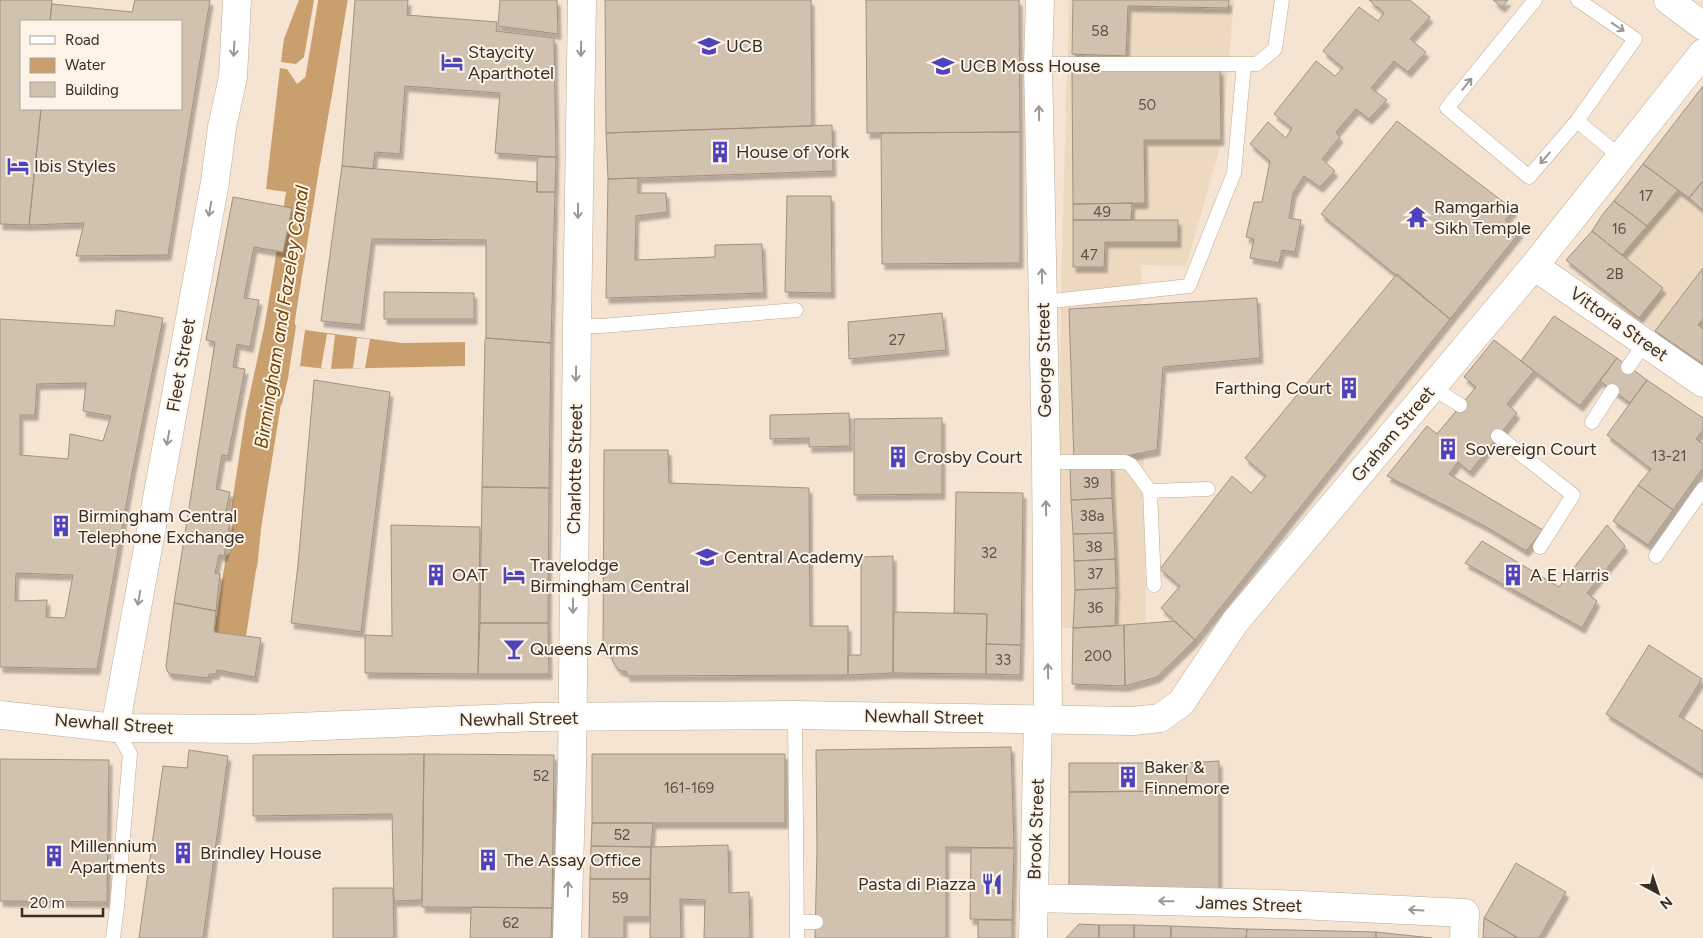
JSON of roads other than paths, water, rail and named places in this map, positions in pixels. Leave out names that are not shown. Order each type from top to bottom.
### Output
[{"type":"street","name":"Fleet Street","points":[[115,728],[215,182],[222,127],[233,77],[237,0]]},
{"type":"street","name":"Charlotte Street","points":[[566,938],[572,768],[576,326],[582,0]]},
{"type":"street","name":"George Street","points":[[1040,0],[1038,64],[1046,462],[1043,719]]},
{"type":"street","points":[[1668,0],[1703,26]]},
{"type":"street","name":"Graham Street","points":[[1043,719],[1133,721],[1160,718],[1181,703],[1236,622],[1534,266],[1703,54]]},
{"type":"street","name":"Vittoria Street","points":[[1534,266],[1645,343],[1699,374]]},
{"type":"street","name":"Newhall Street","points":[[0,715],[115,728],[251,729],[535,717],[795,715],[1043,719]]},
{"type":"street","name":"Brook Street","points":[[1033,938],[1043,719]]},
{"type":"street","name":"James Street","points":[[1034,898],[1278,904],[1464,925]]},
{"type":"lane","points":[[1038,64],[1257,64],[1275,49],[1282,0]]},
{"type":"lane","points":[[1535,0],[1447,108],[1529,177],[1577,121],[1635,39],[1578,0]]},
{"type":"lane","points":[[1043,302],[1189,286],[1234,173],[1244,64]]},
{"type":"lane","points":[[1577,121],[1622,158]]},
{"type":"lane","points":[[576,326],[601,326],[796,310]]},
{"type":"lane","points":[[1628,367],[1645,343]]},
{"type":"lane","points":[[1432,388],[1460,405]]},
{"type":"lane","points":[[1592,422],[1612,391]]},
{"type":"lane","points":[[1498,436],[1573,495],[1540,548]]},
{"type":"lane","points":[[1046,462],[1125,462],[1131,466],[1150,491],[1154,584]]},
{"type":"lane","points":[[1656,556],[1703,489]]},
{"type":"lane","points":[[1150,491],[1208,490]]},
{"type":"lane","points":[[795,715],[797,938]]},
{"type":"lane","points":[[113,938],[130,754],[115,728]]},
{"type":"lane","points":[[797,922],[816,922]]},
{"type":"water","points":[[299,0],[314,0],[304,57],[296,64],[281,62],[284,39]]},
{"type":"water","points":[[324,58],[326,80],[333,88],[320,164],[300,190],[297,174],[293,169],[287,192],[266,189],[280,68],[287,69],[297,84],[313,71]]},
{"type":"water","points":[[285,290],[287,308],[296,326],[305,330],[402,343],[465,342],[465,366],[326,369],[300,366],[288,378],[282,404],[262,425],[259,416],[255,418],[236,524],[229,523],[246,412],[267,314],[275,307]]},
{"type":"water","points":[[247,524],[251,546],[258,557],[246,636],[214,632],[226,556],[241,541]]},
{"type":"waterway","name":"Birmingham and Fazeley Canal","points":[[317,96],[333,0]]},
{"type":"waterway","name":"Birmingham and Fazeley Canal","points":[[279,328],[307,153]]},
{"type":"waterway","name":"Birmingham and Fazeley Canal","points":[[243,563],[247,524],[269,387]]},
{"type":"place","name":"UCB","points":[[709,46]]},
{"type":"place","name":"Staycity Aparthotel","points":[[452,62]]},
{"type":"place","name":"UCB Moss House","points":[[943,66]]},
{"type":"place","name":"House of York","points":[[720,152]]},
{"type":"place","name":"Ibis Styles","points":[[18,166]]},
{"type":"place","name":"Ramgarhia Sikh Temple","points":[[1417,217]]},
{"type":"place","name":"Farthing Court","points":[[1349,388]]},
{"type":"place","name":"Sovereign Court","points":[[1448,449]]},
{"type":"place","name":"Crosby Court","points":[[898,457]]},
{"type":"place","name":"Birmingham Central Telephone Exchange","points":[[61,526]]},
{"type":"place","name":"Central Academy","points":[[707,557]]},
{"type":"place","name":"OAT","points":[[436,575]]},
{"type":"place","name":"Travelodge Birmingham Central","points":[[514,575]]},
{"type":"place","name":"A E Harris","points":[[1513,575]]},
{"type":"place","name":"Queens Arms","points":[[514,649]]},
{"type":"place","name":"Baker & Finnemore","points":[[1128,777]]},
{"type":"place","name":"Brindley House","points":[[183,853]]},
{"type":"place","name":"Millennium Apartments","points":[[54,856]]},
{"type":"place","name":"The Assay Office","points":[[488,860]]},
{"type":"place","name":"Pasta di Piazza","points":[[992,884]]}]
